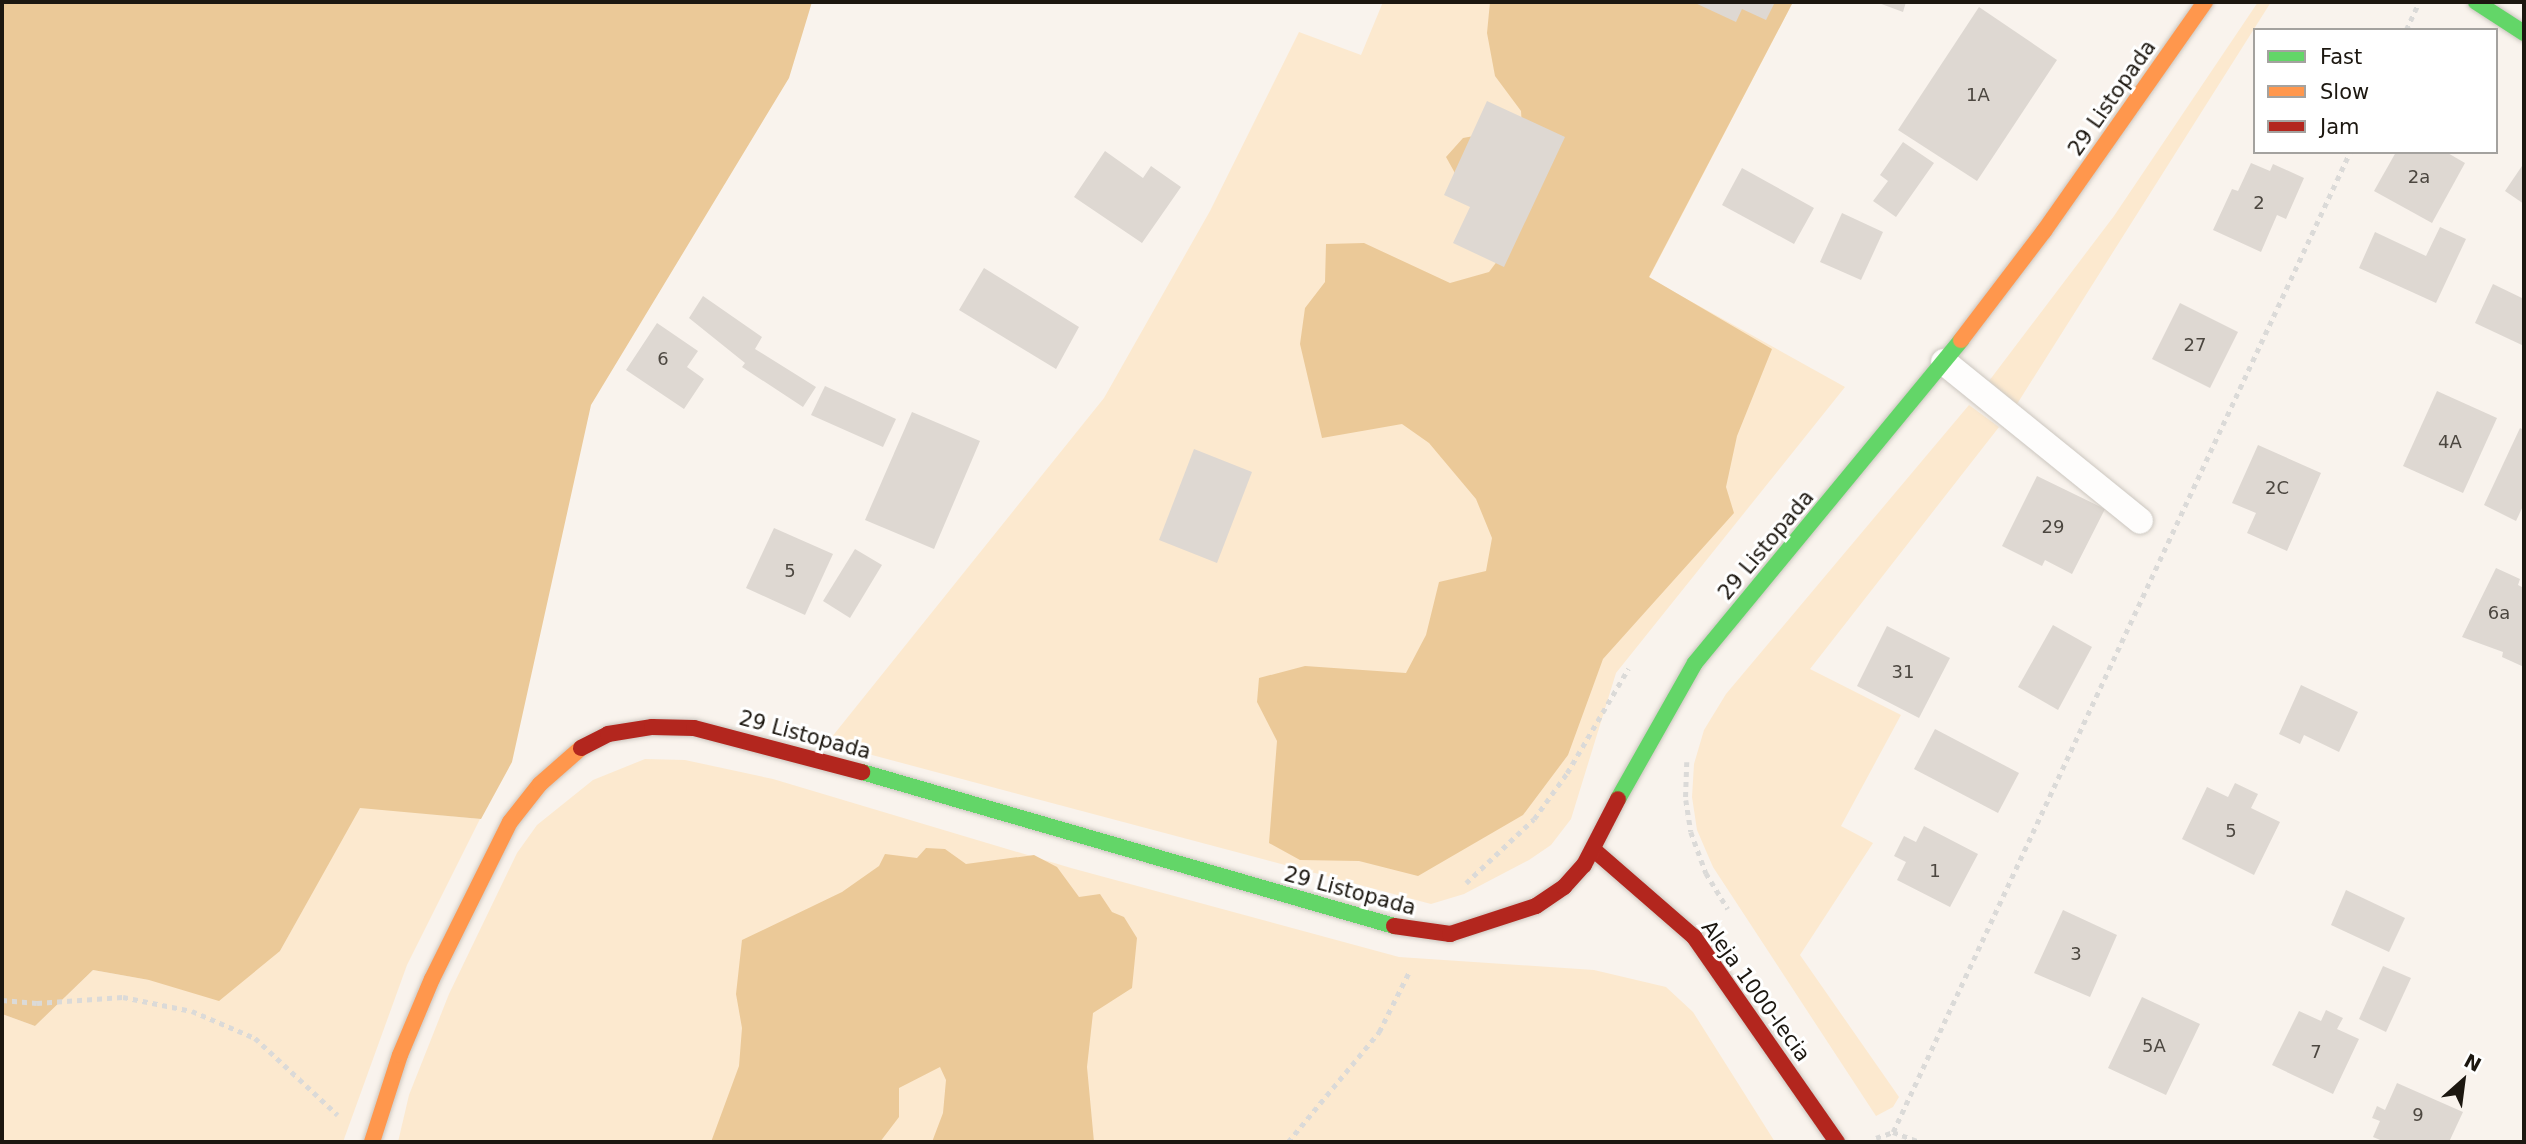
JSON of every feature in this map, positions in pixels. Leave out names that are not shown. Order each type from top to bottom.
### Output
[{"type":"street","name":"29 Listopada","points":[[372,1142],[400,1055],[432,979],[510,822],[540,784],[574,752],[608,734],[652,727],[694,728],[810,757],[1374,922],[1429,933],[1450,934],[1536,906],[1564,887],[1594,850],[1666,708],[1695,663],[1944,362],[2044,231],[2206,2]]},
{"type":"street","points":[[2476,2],[2524,33]]},
{"type":"street","name":"Aleja 1000-lecia","points":[[1594,850],[1693,937],[1837,1142]]},
{"type":"lane","points":[[1944,362],[2140,521]]},
{"type":"path","points":[[2407,28],[2419,2]]},
{"type":"path","points":[[1892,1132],[2158,572],[2349,154]]},
{"type":"path","points":[[1690,752],[1686,800],[1691,832],[1706,873],[1734,918]]},
{"type":"path","points":[[2,1000],[37,1003],[123,997],[192,1012],[255,1038],[342,1118]]},
{"type":"path","points":[[1871,1139],[1892,1132],[1921,1142]]},
{"type":"shaded area","points":[[2,2],[812,2],[789,78],[591,405],[512,762],[481,819],[360,808],[280,951],[219,1001],[149,980],[93,970],[35,1026],[2,1014]]},
{"type":"shaded area","points":[[1383,2],[1793,2],[1649,278],[1845,387],[1616,673],[1571,819],[1551,845],[1529,860],[1464,894],[1431,904],[827,743],[1104,398],[1210,211],[1299,32],[1361,55]]},
{"type":"shaded area","points":[[1490,2],[1793,2],[1649,277],[1772,349],[1737,436],[1726,487],[1734,513],[1603,659],[1568,755],[1523,815],[1418,876],[1359,861],[1300,860],[1269,843],[1277,741],[1257,702],[1259,678],[1305,666],[1406,673],[1426,635],[1439,582],[1486,571],[1492,538],[1476,499],[1429,443],[1402,424],[1322,438],[1300,344],[1305,308],[1325,282],[1326,244],[1364,243],[1450,283],[1489,272],[1501,256],[1446,157],[1463,138],[1522,127],[1521,111],[1495,76],[1487,33]]},
{"type":"shaded area","points":[[2258,2],[2271,2],[2017,404],[1989,381],[2114,216]]},
{"type":"shaded area","points":[[1969,405],[1999,427],[1810,669],[1901,715],[1841,826],[1873,843],[1800,955],[1899,1097],[1893,1107],[1876,1116],[1713,867],[1697,830],[1692,797],[1694,764],[1704,730],[1726,694]]},
{"type":"shaded area","points":[[645,759],[685,760],[773,779],[1071,868],[1399,957],[1594,970],[1666,987],[1693,1012],[1775,1142],[398,1142],[409,1095],[449,994],[517,853],[537,825],[593,780]]},
{"type":"shaded area","points":[[359,807],[480,819],[407,965],[343,1142],[2,1142],[2,1014],[35,1026],[93,970],[149,980],[280,951]]},
{"type":"shaded area","points":[[926,848],[945,849],[966,864],[1034,855],[1057,867],[1079,897],[1100,894],[1112,912],[1124,917],[1137,938],[1132,988],[1093,1013],[1087,1067],[1094,1142],[932,1142],[943,1113],[946,1080],[940,1067],[899,1088],[899,1117],[880,1142],[711,1142],[739,1066],[742,1028],[736,994],[742,940],[842,892],[879,866],[885,854],[917,858]]},
{"type":"building","points":[[1693,2],[1775,2],[1766,20],[1742,9],[1736,22]]},
{"type":"building","points":[[1876,2],[1906,2],[1903,12]]},
{"type":"building","points":[[1979,7],[2057,60],[1977,181],[1898,130]]},
{"type":"building","points":[[1487,101],[1565,137],[1504,267],[1453,243],[1470,207],[1444,195]]},
{"type":"building","points":[[1903,142],[1934,163],[1896,217],[1873,201],[1888,181],[1880,175]]},
{"type":"building","points":[[1105,151],[1143,178],[1151,166],[1181,187],[1142,243],[1074,197]]},
{"type":"building","points":[[2395,154],[2449,154],[2465,163],[2432,223],[2374,191]]},
{"type":"building","points":[[2251,163],[2270,171],[2273,164],[2304,178],[2286,219],[2277,215],[2261,252],[2213,230],[2232,189],[2238,191]]},
{"type":"building","points":[[2524,163],[2524,204],[2505,191]]},
{"type":"building","points":[[1742,168],[1814,208],[1794,244],[1722,205]]},
{"type":"building","points":[[1842,213],[1883,232],[1861,280],[1820,262]]},
{"type":"building","points":[[2440,227],[2466,239],[2436,303],[2359,268],[2375,232],[2426,256]]},
{"type":"building","points":[[984,268],[1079,327],[1056,369],[959,310]]},
{"type":"building","points":[[2493,284],[2524,299],[2524,346],[2475,323]]},
{"type":"building","points":[[703,296],[762,337],[755,349],[816,387],[803,407],[742,367],[745,363],[689,318]]},
{"type":"building","points":[[2180,303],[2238,332],[2210,388],[2152,359]]},
{"type":"building","points":[[657,323],[698,351],[687,367],[704,379],[684,409],[626,370]]},
{"type":"building","points":[[825,386],[896,419],[883,447],[811,415]]},
{"type":"building","points":[[2437,391],[2497,418],[2463,493],[2403,466]]},
{"type":"building","points":[[912,412],[980,441],[934,549],[865,520]]},
{"type":"building","points":[[2520,428],[2524,430],[2524,504],[2516,521],[2484,505]]},
{"type":"building","points":[[2258,445],[2321,473],[2287,551],[2247,533],[2256,513],[2232,503]]},
{"type":"building","points":[[1194,449],[1252,472],[1217,563],[1159,540]]},
{"type":"building","points":[[2037,476],[2105,509],[2072,574],[2045,560],[2042,566],[2002,546]]},
{"type":"building","points":[[774,528],[833,554],[805,615],[746,588]]},
{"type":"building","points":[[855,549],[882,565],[850,618],[823,601]]},
{"type":"building","points":[[2496,568],[2520,579],[2518,585],[2524,588],[2524,667],[2502,657],[2503,652],[2462,637]]},
{"type":"building","points":[[2053,625],[2092,647],[2058,710],[2018,687]]},
{"type":"building","points":[[1887,626],[1950,658],[1919,718],[1857,686]]},
{"type":"building","points":[[2301,685],[2358,712],[2339,752],[2304,735],[2300,744],[2279,734]]},
{"type":"building","points":[[1935,729],[2019,773],[1998,813],[1914,769]]},
{"type":"building","points":[[2235,783],[2258,794],[2251,808],[2280,822],[2254,875],[2182,839],[2207,787],[2228,797]]},
{"type":"building","points":[[1924,826],[1978,854],[1950,907],[1897,880],[1906,862],[1894,856],[1904,836],[1916,842]]},
{"type":"building","points":[[2346,890],[2405,918],[2389,952],[2331,925]]},
{"type":"building","points":[[2063,910],[2117,935],[2090,997],[2034,973]]},
{"type":"building","points":[[2383,966],[2411,978],[2386,1032],[2359,1019]]},
{"type":"building","points":[[2142,997],[2200,1024],[2166,1095],[2108,1068]]},
{"type":"building","points":[[2326,1010],[2343,1018],[2337,1029],[2359,1039],[2333,1094],[2272,1065],[2299,1011],[2321,1021]]},
{"type":"building","points":[[2397,1083],[2463,1112],[2449,1142],[2385,1142],[2373,1137],[2380,1121],[2372,1118],[2377,1106],[2385,1110]]},
{"type":"traffic: fast","points":[[2476,2],[2524,33]]},
{"type":"traffic: fast","points":[[1618,799],[1695,663],[1961,340]]},
{"type":"traffic: fast","points":[[862,772],[1394,926]]},
{"type":"traffic: slow","points":[[1961,340],[2044,231],[2205,2]]},
{"type":"traffic: slow","points":[[372,1142],[400,1055],[432,979],[510,822],[540,784],[581,748]]},
{"type":"traffic: jam","points":[[581,748],[608,734],[652,727],[694,728],[862,772]]},
{"type":"traffic: jam","points":[[1394,926],[1450,934],[1536,906],[1564,887],[1584,865],[1618,799]]},
{"type":"traffic: jam","points":[[1594,850],[1694,937],[1837,1142]]}]
